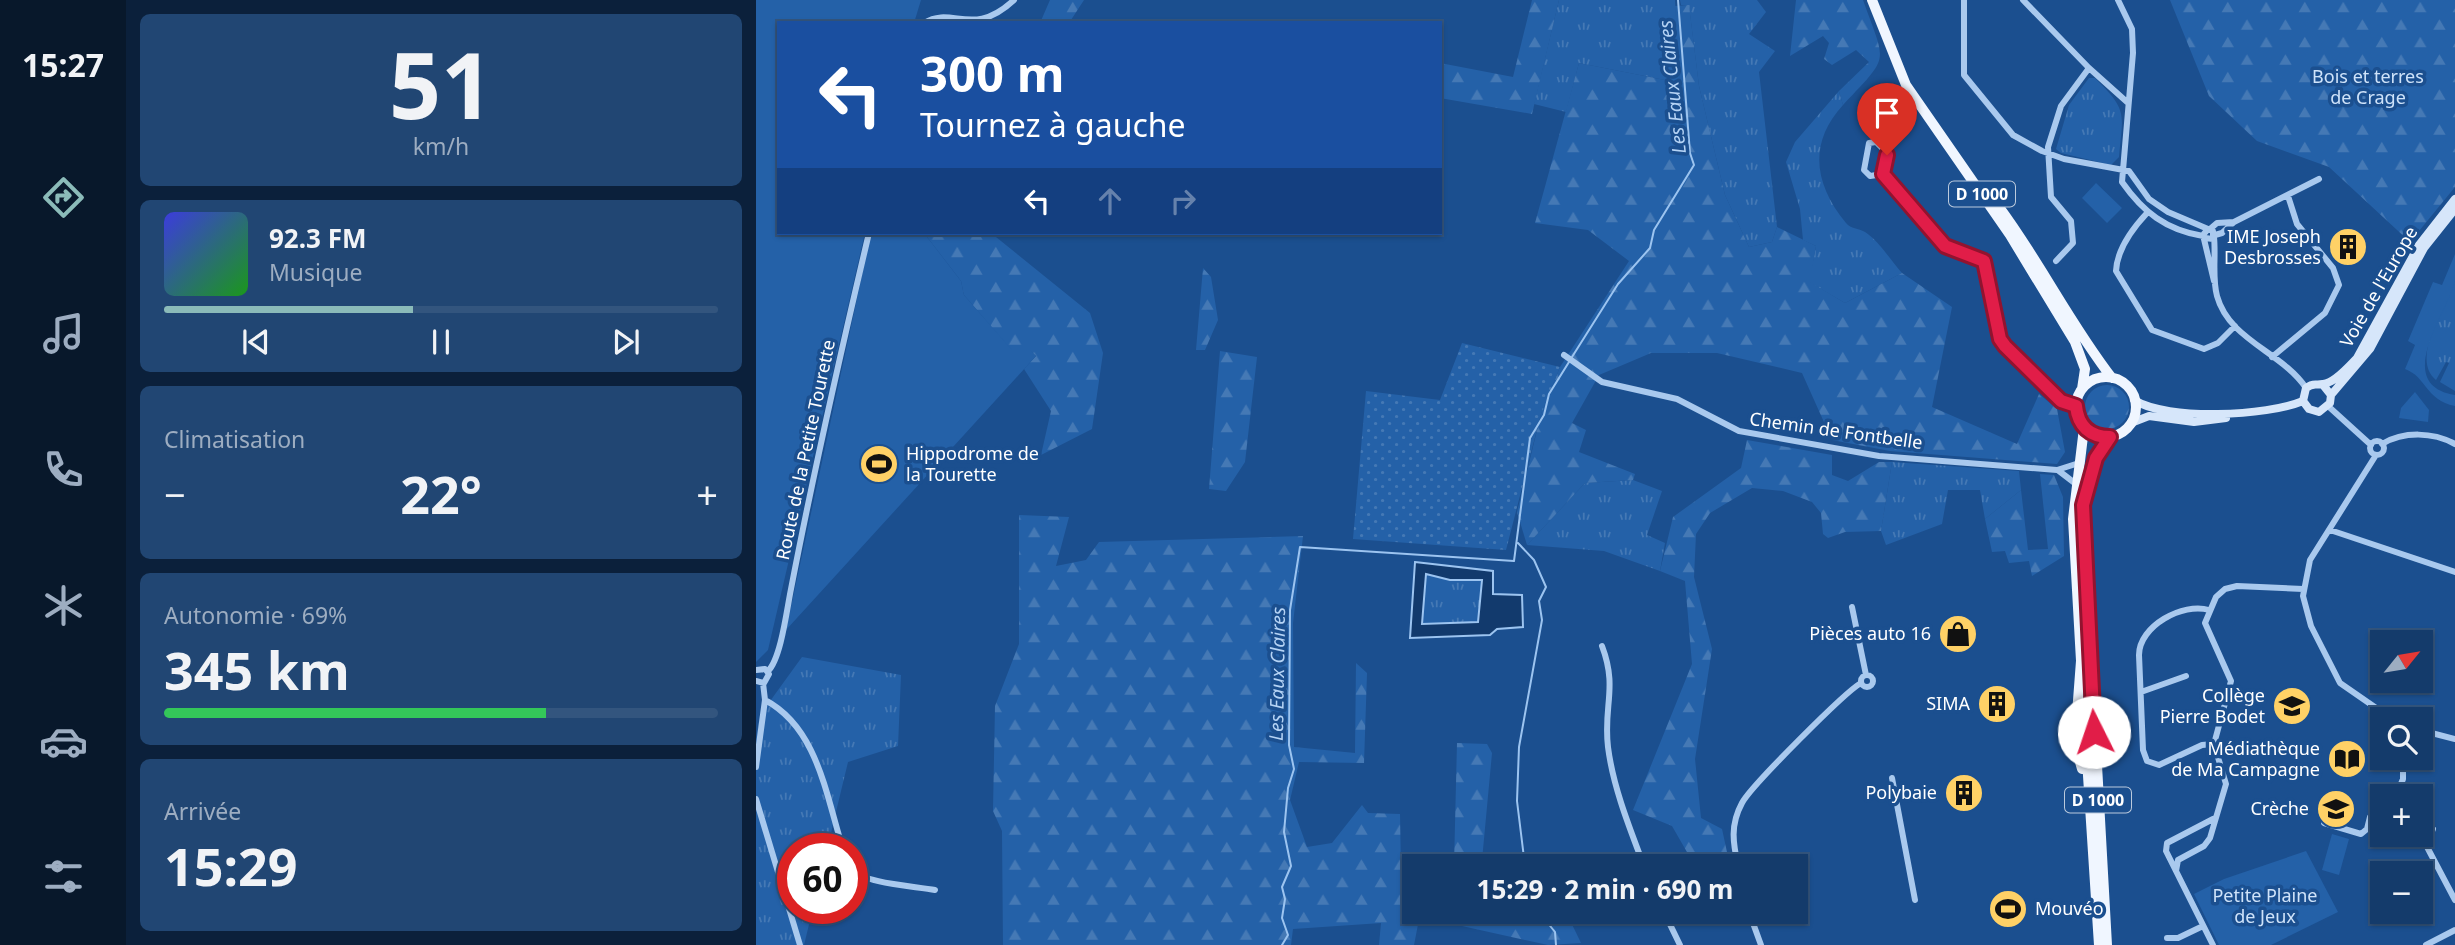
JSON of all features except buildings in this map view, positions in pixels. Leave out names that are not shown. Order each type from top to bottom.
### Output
[{"type":"main road","name":"D 1000","points":[[1874,0],[1922,102],[2040,264],[2089,347],[2112,378]]},
{"type":"main road","name":"D 1000","points":[[1874,0],[1906,85],[2010,235],[2075,342],[2085,369],[2082,389]]},
{"type":"main road","name":"Voie de l'Europe","points":[[2306,388],[2316,383],[2323,385],[2346,370],[2357,358],[2419,245],[2455,199]]},
{"type":"main road","name":"Voie de l'Europe","points":[[2328,406],[2331,394],[2370,349],[2424,248],[2455,209]]},
{"type":"main road","points":[[2131,423],[2135,412],[2134,400],[2126,386],[2112,378],[2095,379],[2082,389],[2076,406],[2084,428],[2096,435],[2110,437],[2131,423],[2149,416],[2203,422],[2303,401]]},
{"type":"main road","points":[[2323,385],[2331,394]]},
{"type":"main road","points":[[2303,401],[2306,388]]},
{"type":"main road","points":[[2134,400],[2145,405],[2196,415],[2249,411]]},
{"type":"main road","points":[[2303,401],[2314,411],[2328,406]]},
{"type":"main road","name":"D 1000","points":[[2084,428],[2076,484],[2073,537],[2098,945]]},
{"type":"main road","name":"D 1000","points":[[2107,945],[2083,513],[2090,475],[2099,451],[2110,437]]},
{"type":"main road","points":[[2076,727],[2079,718],[2081,661]]},
{"type":"main road","points":[[2077,751],[2082,766],[2096,912]]},
{"type":"street","points":[[930,21],[938,18],[979,21],[995,16],[1014,0]]},
{"type":"street","points":[[1964,0],[1963,68],[1967,82],[2013,135],[2048,153],[2129,171],[2149,199],[2168,212],[2211,232],[2222,233],[2234,222],[2319,179]]},
{"type":"street","points":[[2023,0],[2089,68],[2127,102]]},
{"type":"street","points":[[2118,0],[2132,30],[2133,53],[2122,182],[2147,213],[2163,224],[2211,240],[2211,232]]},
{"type":"street","points":[[2056,261],[2073,243],[2071,222],[2050,197],[2048,153],[2061,106],[2089,68]]},
{"type":"street","points":[[1883,174],[1870,176],[1864,170],[1868,144],[1880,143],[1886,152],[1883,174],[1945,246],[1984,261],[2000,339],[2061,401],[2076,406]]},
{"type":"street","points":[[2272,357],[2325,313],[2339,285],[2333,268],[2297,224],[2288,195]]},
{"type":"street","points":[[2147,213],[2123,248],[2116,271],[2149,327],[2204,349],[2218,343],[2235,326]]},
{"type":"street","points":[[2211,232],[2215,283]]},
{"type":"street","name":"Route de la Petite Tourette","points":[[760,682],[769,677],[768,671],[775,660],[784,628],[805,515],[869,235]]},
{"type":"street","points":[[2204,237],[2222,308],[2235,326],[2306,388]]},
{"type":"street","name":"Chemin de Fontbelle","points":[[1566,356],[1602,382],[1677,399],[1739,431],[1879,456],[2057,470],[2079,463]]},
{"type":"street","points":[[2328,406],[2371,445],[2371,451],[2376,455]]},
{"type":"street","points":[[2371,445],[2420,435],[2433,435],[2455,444]]},
{"type":"street","points":[[2375,707],[2340,683],[2311,626],[2303,589],[2310,560],[2376,455],[2383,451],[2382,444]]},
{"type":"street","points":[[2057,470],[2076,484]]},
{"type":"street","points":[[2330,530],[2455,572]]},
{"type":"street","points":[[2176,871],[2176,865],[2182,856],[2208,842],[2227,778],[2214,744],[2232,685],[2207,630],[2209,610],[2225,589],[2237,586],[2303,589]]},
{"type":"street","points":[[1735,854],[1731,836],[1742,802],[1771,769],[1861,683],[1861,678],[1866,675],[1852,607]]},
{"type":"street","points":[[2209,610],[2199,608],[2188,611],[2147,630],[2138,648],[2143,750],[2150,763],[2159,765],[2202,745],[2214,744]]},
{"type":"street","points":[[1602,646],[1611,670],[1607,725],[1611,761],[1640,854]]},
{"type":"street","points":[[756,670],[762,668],[768,671]]},
{"type":"street","points":[[2141,692],[2186,676]]},
{"type":"street","points":[[756,767],[765,700],[760,682]]},
{"type":"street","points":[[765,700],[787,713],[800,728],[812,749],[838,833]]},
{"type":"street","points":[[2076,727],[2077,751]]},
{"type":"street","points":[[2433,733],[2455,739]]},
{"type":"street","points":[[1892,778],[1915,900]]},
{"type":"street","points":[[756,799],[800,945]]},
{"type":"street","points":[[2323,823],[2361,834],[2367,829],[2370,817]]},
{"type":"street","points":[[2213,819],[2167,843],[2168,855],[2213,945]]},
{"type":"street","points":[[2427,847],[2455,900]]},
{"type":"street","points":[[868,878],[935,890]]},
{"type":"street","points":[[1670,924],[1680,945]]},
{"type":"street","points":[[1753,924],[1761,945]]},
{"type":"street","points":[[2167,938],[2178,938],[2203,926]]},
{"type":"street","points":[[2426,945],[2455,930]]},
{"type":"green space","points":[[756,0],[921,0],[915,21],[777,21],[777,235],[865,235],[768,650],[756,662]]},
{"type":"green space","points":[[1050,0],[1084,0],[1070,21],[1041,21]]},
{"type":"green space","points":[[1532,0],[1559,0],[1532,114],[1442,98],[1442,63],[1513,77]]},
{"type":"green space","points":[[1559,0],[1675,0],[1680,83],[1579,63],[1566,112],[1534,104]]},
{"type":"green space","points":[[1680,0],[1757,0],[1766,12],[1749,34],[1775,51],[1759,72],[1777,227],[1772,242],[1749,247],[1725,195],[1699,86],[1689,6],[1681,5]]},
{"type":"green space","points":[[1796,0],[1863,0],[1880,58],[1870,76],[1843,105],[1839,91],[1869,62],[1856,50],[1832,65],[1824,59],[1829,43],[1823,36],[1790,56]]},
{"type":"green space","name":"Bois et terres de Crage","points":[[2170,0],[2455,0],[2455,187],[2410,242],[2329,167],[2257,141],[2209,96]]},
{"type":"green space","points":[[1689,5],[1699,86],[1725,195],[1749,247],[1772,242],[1777,227],[1816,246],[1810,282],[1845,303],[1902,273],[1952,307],[1932,407],[2017,444],[2039,394],[2057,409],[2065,452],[2057,464],[1890,451],[1832,440],[1802,373],[1717,353],[1651,353],[1599,375],[1572,423],[1586,430],[1579,452],[1635,474],[1633,480],[1585,483],[1527,545],[1517,512],[1541,414],[1560,367],[1629,261],[1588,230],[1535,223],[1579,63],[1680,83],[1675,6]]},
{"type":"green space","points":[[2089,78],[2095,78],[2106,89],[2121,113],[2119,157],[2111,165],[2061,153],[2056,149],[2069,105]]},
{"type":"green space","points":[[1839,91],[1843,105],[1824,134],[1820,149],[1822,179],[1835,208],[1846,223],[1870,236],[1902,273],[1845,303],[1809,282],[1816,246],[1803,240],[1800,209],[1786,162],[1795,142]]},
{"type":"green space","points":[[2096,183],[2122,208],[2107,223],[2082,198]]},
{"type":"green space","name":"Hippodrome de la Tourette","points":[[871,235],[926,235],[961,281],[964,295],[1012,350],[1030,350],[1036,356],[786,630]]},
{"type":"green space","points":[[926,235],[993,235],[1090,313],[1103,353],[1092,429],[1041,455],[1051,411],[1024,369],[1036,356],[1029,350],[1012,351],[964,295],[961,281]]},
{"type":"green space","points":[[2455,254],[2455,281],[2428,346],[2425,362],[2427,377],[2436,388],[2455,395],[2455,406],[2438,399],[2418,377],[2405,369],[2415,345],[2408,341],[2433,282],[2442,285]]},
{"type":"green space","points":[[1203,268],[1211,277],[1218,320],[1205,350],[1196,350]]},
{"type":"green space","points":[[2455,280],[2455,391],[2440,382],[2449,363],[2446,362],[2436,380],[2429,371],[2427,359],[2432,332]]},
{"type":"green space","points":[[1462,343],[1560,367],[1541,414],[1506,550],[1353,539],[1366,391],[1440,400]]},
{"type":"green space","points":[[1220,351],[1257,357],[1245,462],[1226,491],[1209,489]]},
{"type":"green space","points":[[2107,385],[2123,391],[2129,407],[2123,423],[2107,429],[2091,423],[2085,407],[2091,391]]},
{"type":"green space","points":[[2415,392],[2429,410],[2428,422],[2399,418],[2401,408]]},
{"type":"green space","points":[[1747,440],[1832,455],[1832,475],[1848,481],[1879,462],[1892,462],[1881,531],[1845,532],[1828,538],[1823,534],[1821,513],[1812,502],[1783,491],[1752,488],[1710,513],[1696,534],[1694,577],[1712,649],[1695,759],[1701,818],[1722,829],[1727,854],[1688,854],[1672,826],[1633,810],[1692,664],[1685,581],[1660,571],[1673,517],[1741,468]]},
{"type":"green space","points":[[1892,462],[2019,471],[2021,490],[1985,519],[1980,490],[1948,490],[1942,524],[1886,545],[1881,531]]},
{"type":"green space","points":[[2040,474],[2054,475],[2063,497],[2064,556],[2032,576],[2029,561],[2009,563],[2005,551],[1992,552],[1985,519],[2021,490],[2028,550],[2048,549]]},
{"type":"green space","points":[[1633,480],[1662,491],[1647,535],[1665,543],[1660,571],[1604,551],[1527,545],[1585,483]]},
{"type":"green space","points":[[1019,515],[1069,517],[1056,566],[1086,560],[1099,542],[1303,536],[1293,623],[1294,747],[1355,753],[1356,663],[1367,673],[1364,763],[1299,762],[1290,800],[1307,847],[1332,843],[1362,805],[1368,813],[1400,814],[1402,924],[1418,924],[1414,945],[1379,945],[1381,923],[1293,929],[1291,945],[1003,945],[1002,831],[993,811],[995,706],[1019,644]]},
{"type":"green space","points":[[1426,574],[1450,580],[1482,580],[1479,622],[1422,624]]},
{"type":"green space","points":[[802,657],[901,675],[898,746],[848,762],[831,833],[777,833],[777,924],[809,924],[804,945],[756,945],[756,738],[760,715]]},
{"type":"green space","points":[[1457,743],[1487,744],[1492,753],[1483,854],[1454,854]]},
{"type":"green space","points":[[2332,834],[2349,839],[2339,875],[2322,870]]},
{"type":"green space","name":"Petite Plaine de Jeux","points":[[2306,851],[2338,912],[2271,945],[2219,945],[2194,894],[2224,879]]},
{"type":"green space","points":[[1461,924],[1572,924],[1581,943],[1548,945]]},
{"type":"shaded area","points":[[1415,562],[1493,571],[1493,594],[1522,595],[1523,627],[1497,629],[1490,635],[1410,638]],"holes":[[[1426,574],[1450,580],[1482,580],[1478,622],[1422,624]]]},
{"type":"waterway","name":"Les Eaux Claires","points":[[1572,357],[1618,284],[1650,248],[1654,230],[1694,165],[1690,153],[1678,0]]},
{"type":"waterway","name":"Les Eaux Claires","points":[[1282,945],[1288,935],[1282,918],[1285,899],[1282,887],[1291,866],[1284,832],[1288,788],[1294,769],[1289,745],[1290,610],[1300,547],[1514,561],[1530,438],[1544,415],[1549,394],[1569,362]]},
{"type":"waterway","name":"Les Eaux Claires","points":[[1518,543],[1534,560],[1546,587],[1539,601],[1542,620],[1519,747],[1517,801],[1524,854]]},
{"type":"waterway","name":"Les Eaux Claires","points":[[1549,924],[1555,932],[1556,945]]},
{"type":"place","name":"IME Joseph Desbrosses","points":[[2348,247]]},
{"type":"place","name":"Hippodrome de la Tourette","points":[[879,464]]},
{"type":"place","name":"Pièces auto 16","points":[[1958,634]]},
{"type":"place","name":"SIMA","points":[[1997,704]]},
{"type":"place","name":"Collège Pierre Bodet","points":[[2292,706]]},
{"type":"place","name":"Médiathèque de Ma Campagne","points":[[2347,759]]},
{"type":"place","name":"Polybaie","points":[[1964,793]]},
{"type":"place","name":"Crèche","points":[[2336,809]]},
{"type":"place","name":"Mouvéo","points":[[2008,909]]},
{"type":"route","points":[[1887,155],[1883,174],[1945,246],[1984,261],[2000,339],[2005,346],[2061,401],[2076,406],[2084,428],[2096,435],[2110,437],[2096,458],[2083,505],[2094,732]]}]
